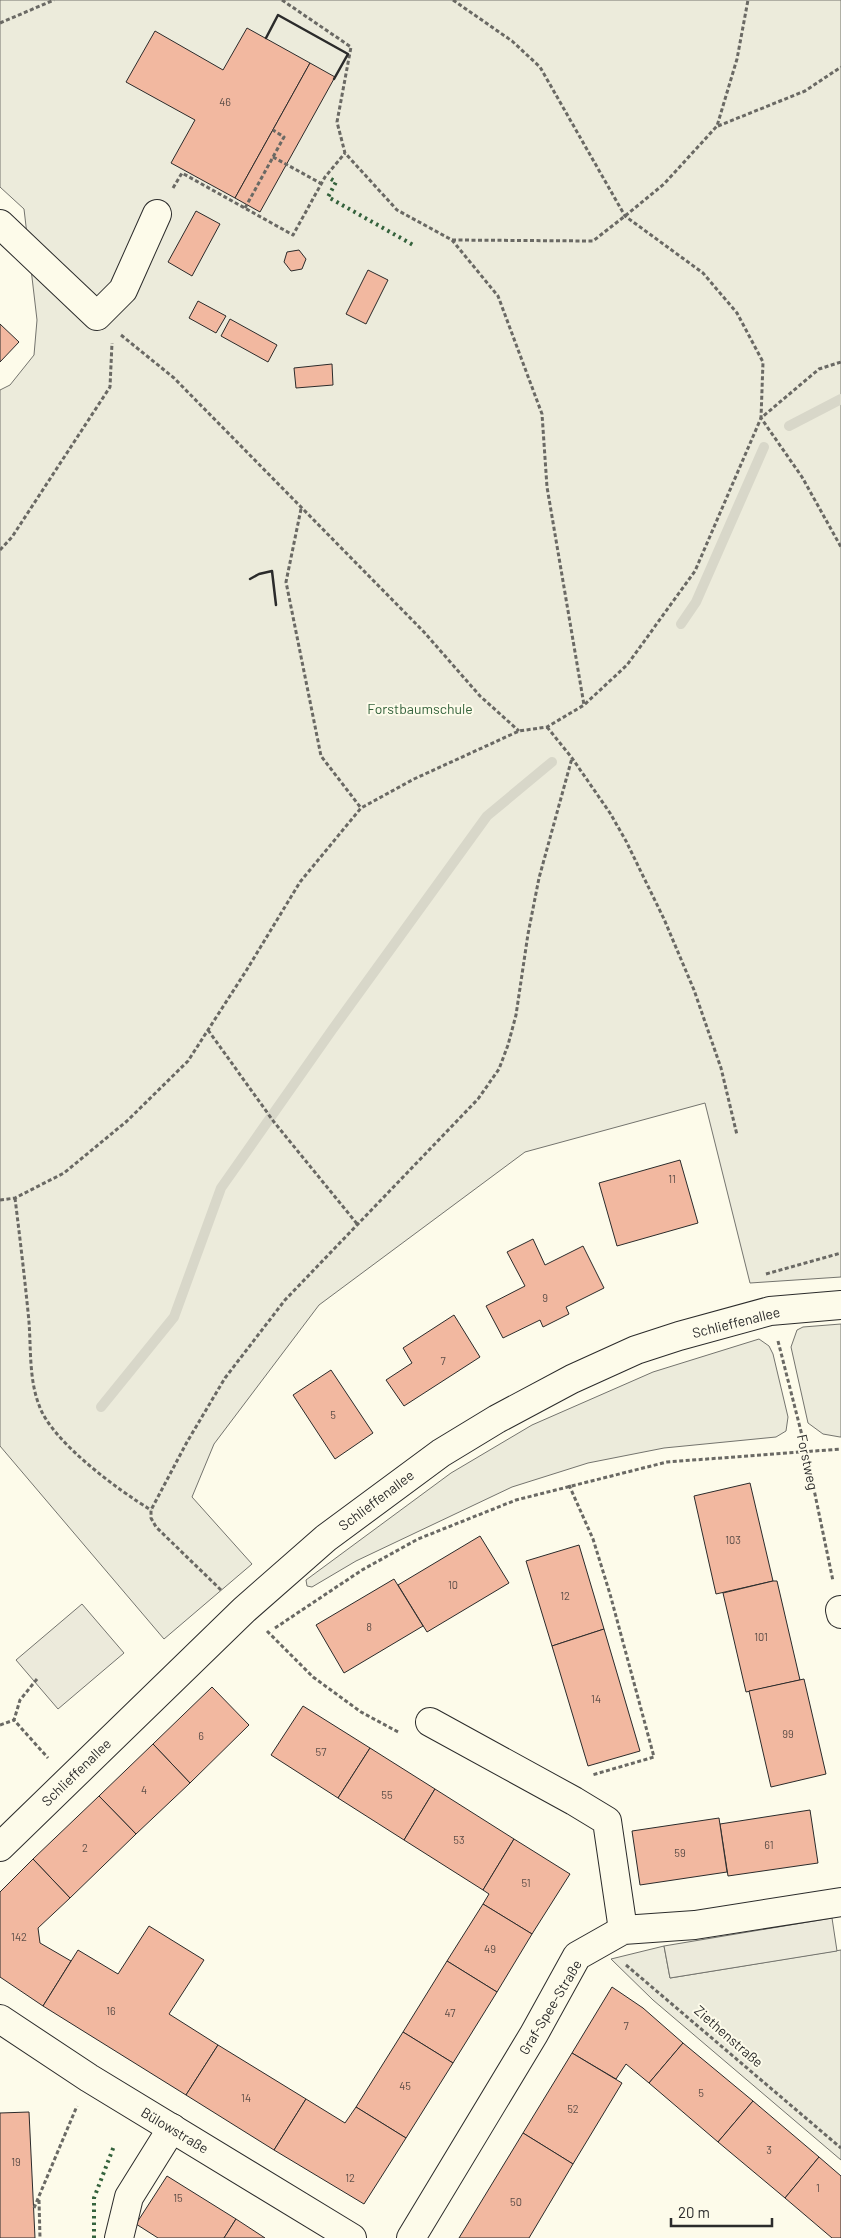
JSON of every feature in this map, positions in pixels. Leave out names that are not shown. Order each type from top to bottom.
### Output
[{"type":"street","points":[[0,224],[105,322],[123,290],[158,214]]},
{"type":"street","name":"Schlieffenallee","points":[[0,1847],[244,1610],[326,1538],[441,1453],[497,1419],[572,1378],[623,1356],[679,1336],[770,1312],[841,1305]]},
{"type":"street","points":[[430,1722],[607,1821],[613,1936]]},
{"type":"street","name":"Graf-Spee-Straße","points":[[410,2238],[534,2034],[577,1956],[613,1936],[841,1902]]},
{"type":"street","name":"Bülowstraße","points":[[0,2019],[89,2078],[352,2238]]},
{"type":"street","points":[[119,2238],[128,2197],[172,2128]]},
{"type":"path","points":[[0,23],[54,0]]},
{"type":"path","points":[[282,0],[352,47],[337,122],[345,153],[397,210],[452,240],[498,296],[542,414],[547,487],[584,705]]},
{"type":"path","points":[[0,1200],[14,1198],[64,1173],[127,1121],[188,1061],[300,882],[361,808],[414,779],[519,731],[547,727],[584,705],[627,665],[695,571],[761,418],[763,362],[738,313],[703,273],[624,216],[540,67],[512,41],[453,0]]},
{"type":"path","points":[[452,240],[593,241],[664,184],[717,126],[737,59],[748,0]]},
{"type":"path","points":[[717,126],[805,91],[841,67]]},
{"type":"path","points":[[245,208],[284,137],[273,130]]},
{"type":"path","points":[[158,214],[182,173],[293,235],[322,184],[345,153]]},
{"type":"path","points":[[273,157],[322,184]]},
{"type":"path","points":[[105,322],[174,378],[424,632],[480,696],[519,731]]},
{"type":"path","points":[[0,550],[12,537],[110,388],[105,322]]},
{"type":"path","points":[[761,418],[819,369],[841,362]]},
{"type":"path","points":[[761,418],[802,476],[841,548]]},
{"type":"path","points":[[301,509],[286,582],[321,756],[361,808]]},
{"type":"path","points":[[547,727],[572,758],[610,813],[626,841],[664,919],[694,990],[721,1068],[736,1135]]},
{"type":"path","points":[[244,1610],[156,1527],[151,1518],[151,1510],[187,1442],[225,1378],[285,1300],[478,1100],[499,1069],[516,1016],[528,934],[539,878],[572,758]]},
{"type":"path","points":[[208,1030],[274,1122],[358,1225]]},
{"type":"path","points":[[14,1198],[24,1264],[34,1384],[39,1405],[62,1440],[128,1496],[151,1510]]},
{"type":"path","points":[[766,1274],[841,1253]]},
{"type":"path","name":"Forstweg","points":[[770,1312],[806,1451],[841,1612]]},
{"type":"path","points":[[268,1632],[362,1570],[418,1539],[516,1500],[569,1485],[667,1462],[841,1449]]},
{"type":"path","points":[[569,1485],[593,1539],[608,1585],[654,1757],[587,1776],[574,1801]]},
{"type":"path","points":[[14,1720],[20,1700],[37,1679]]},
{"type":"path","points":[[14,1720],[68,1779]]},
{"type":"path","points":[[0,1725],[14,1720]]},
{"type":"path","name":"Ziethenstraße","points":[[613,1936],[609,1951],[659,1991],[841,2148]]},
{"type":"path","points":[[34,2208],[89,2078]]},
{"type":"path","points":[[39,2196],[40,2238]]},
{"type":"green space","name":"Forstbaumschule","points":[[0,0],[841,0],[841,1277],[750,1283],[705,1103],[525,1152],[319,1305],[214,1444],[192,1497],[252,1564],[164,1639],[0,1446],[0,390],[10,385],[34,355],[37,320],[24,209],[0,187]]},
{"type":"green space","points":[[841,1324],[840,1437],[823,1434],[808,1423],[791,1347],[797,1330],[803,1327]]},
{"type":"green space","points":[[759,1339],[769,1346],[773,1354],[788,1417],[786,1431],[776,1437],[664,1448],[588,1463],[512,1487],[356,1561],[312,1587],[307,1586],[306,1580],[451,1473],[532,1425],[653,1372]]},
{"type":"green space","points":[[664,1946],[670,1978],[841,1950],[841,2160],[653,2000],[611,1959]]},
{"type":"shaded area","points":[[82,1604],[124,1653],[58,1709],[16,1660]]},
{"type":"shaded area","points":[[832,1918],[837,1951],[670,1978],[664,1946]]},
{"type":"building","points":[[247,28],[310,63],[235,198],[171,163],[195,120],[126,82],[155,31],[223,70]]},
{"type":"building","points":[[310,63],[335,77],[260,212],[235,198]]},
{"type":"building","points":[[196,211],[220,224],[192,276],[168,262]]},
{"type":"building","points":[[299,250],[306,259],[302,269],[291,271],[284,262],[287,252]]},
{"type":"building","points":[[368,270],[388,280],[366,324],[346,314]]},
{"type":"building","points":[[198,301],[226,316],[216,333],[189,318]]},
{"type":"building","points":[[230,319],[277,345],[268,362],[221,336]]},
{"type":"building","points":[[0,324],[19,342],[0,362]]},
{"type":"building","points":[[332,364],[333,385],[296,388],[294,368]]},
{"type":"building","points":[[680,1160],[698,1223],[617,1246],[599,1183]]},
{"type":"building","points":[[533,1239],[545,1265],[583,1246],[604,1288],[566,1307],[569,1314],[543,1327],[540,1320],[503,1338],[486,1306],[525,1286],[507,1252]]},
{"type":"building","points":[[454,1315],[480,1357],[404,1406],[386,1380],[412,1363],[403,1348]]},
{"type":"building","points":[[331,1370],[373,1433],[335,1459],[293,1395]]},
{"type":"building","points":[[750,1483],[773,1581],[716,1594],[694,1496]]},
{"type":"building","points":[[480,1536],[509,1583],[427,1632],[398,1585]]},
{"type":"building","points":[[579,1545],[604,1629],[552,1646],[526,1561]]},
{"type":"building","points":[[394,1579],[423,1626],[344,1673],[316,1625]]},
{"type":"building","points":[[777,1581],[800,1680],[746,1692],[723,1593]]},
{"type":"building","points":[[604,1629],[640,1751],[588,1766],[552,1646]]},
{"type":"building","points":[[804,1679],[826,1774],[771,1787],[749,1691]]},
{"type":"building","points":[[212,1687],[249,1725],[190,1783],[153,1744]]},
{"type":"building","points":[[303,1706],[370,1748],[338,1798],[271,1755]]},
{"type":"building","points":[[153,1744],[190,1783],[136,1834],[99,1796]]},
{"type":"building","points":[[370,1748],[435,1789],[404,1840],[338,1798]]},
{"type":"building","points":[[435,1789],[514,1839],[483,1890],[404,1840]]},
{"type":"building","points":[[99,1796],[136,1834],[70,1898],[33,1859]]},
{"type":"building","points":[[810,1810],[818,1863],[728,1876],[720,1824]]},
{"type":"building","points":[[719,1818],[727,1872],[640,1885],[632,1831]]},
{"type":"building","points":[[514,1839],[570,1874],[532,1934],[483,1904],[489,1894],[483,1890]]},
{"type":"building","points":[[33,1859],[70,1898],[38,1928],[40,1943],[71,1961],[43,2006],[0,1977],[0,1892]]},
{"type":"building","points":[[483,1904],[532,1934],[497,1992],[447,1961]]},
{"type":"building","points":[[149,1926],[204,1960],[169,2014],[218,2045],[186,2095],[43,2006],[78,1950],[118,1974]]},
{"type":"building","points":[[447,1961],[497,1992],[453,2063],[403,2032]]},
{"type":"building","points":[[612,1987],[643,2008],[683,2043],[649,2083],[626,2064],[616,2079],[572,2053]]},
{"type":"building","points":[[403,2032],[453,2063],[406,2138],[356,2107]]},
{"type":"building","points":[[683,2043],[753,2101],[718,2142],[649,2083]]},
{"type":"building","points":[[218,2045],[306,2099],[274,2150],[186,2095]]},
{"type":"building","points":[[572,2053],[622,2083],[573,2164],[523,2133]]},
{"type":"building","points":[[306,2099],[345,2123],[356,2107],[406,2138],[364,2204],[274,2150]]},
{"type":"building","points":[[753,2101],[819,2157],[785,2198],[718,2142]]},
{"type":"building","points":[[29,2112],[35,2238],[0,2238],[0,2113]]},
{"type":"building","points":[[523,2133],[573,2164],[529,2238],[459,2238]]},
{"type":"building","points":[[819,2157],[841,2176],[841,2238],[832,2238],[785,2198]]},
{"type":"building","points":[[167,2176],[236,2219],[224,2238],[158,2238],[136,2224]]},
{"type":"building","points":[[236,2219],[265,2238],[224,2238]]},
{"type":"waterway","points":[[789,426],[841,399]]},
{"type":"waterway","points":[[681,624],[696,602],[764,447]]},
{"type":"waterway","points":[[101,1407],[174,1317],[221,1188],[332,1030],[487,816],[552,762]]},
{"type":"hedge","points":[[331,179],[336,182],[328,197],[415,246]]},
{"type":"hedge","points":[[94,2238],[94,2198],[114,2146]]},
{"type":"wall","points":[[266,38],[278,15],[348,54],[334,79]]},
{"type":"wall","points":[[250,579],[259,574],[272,571],[276,605]]}]
